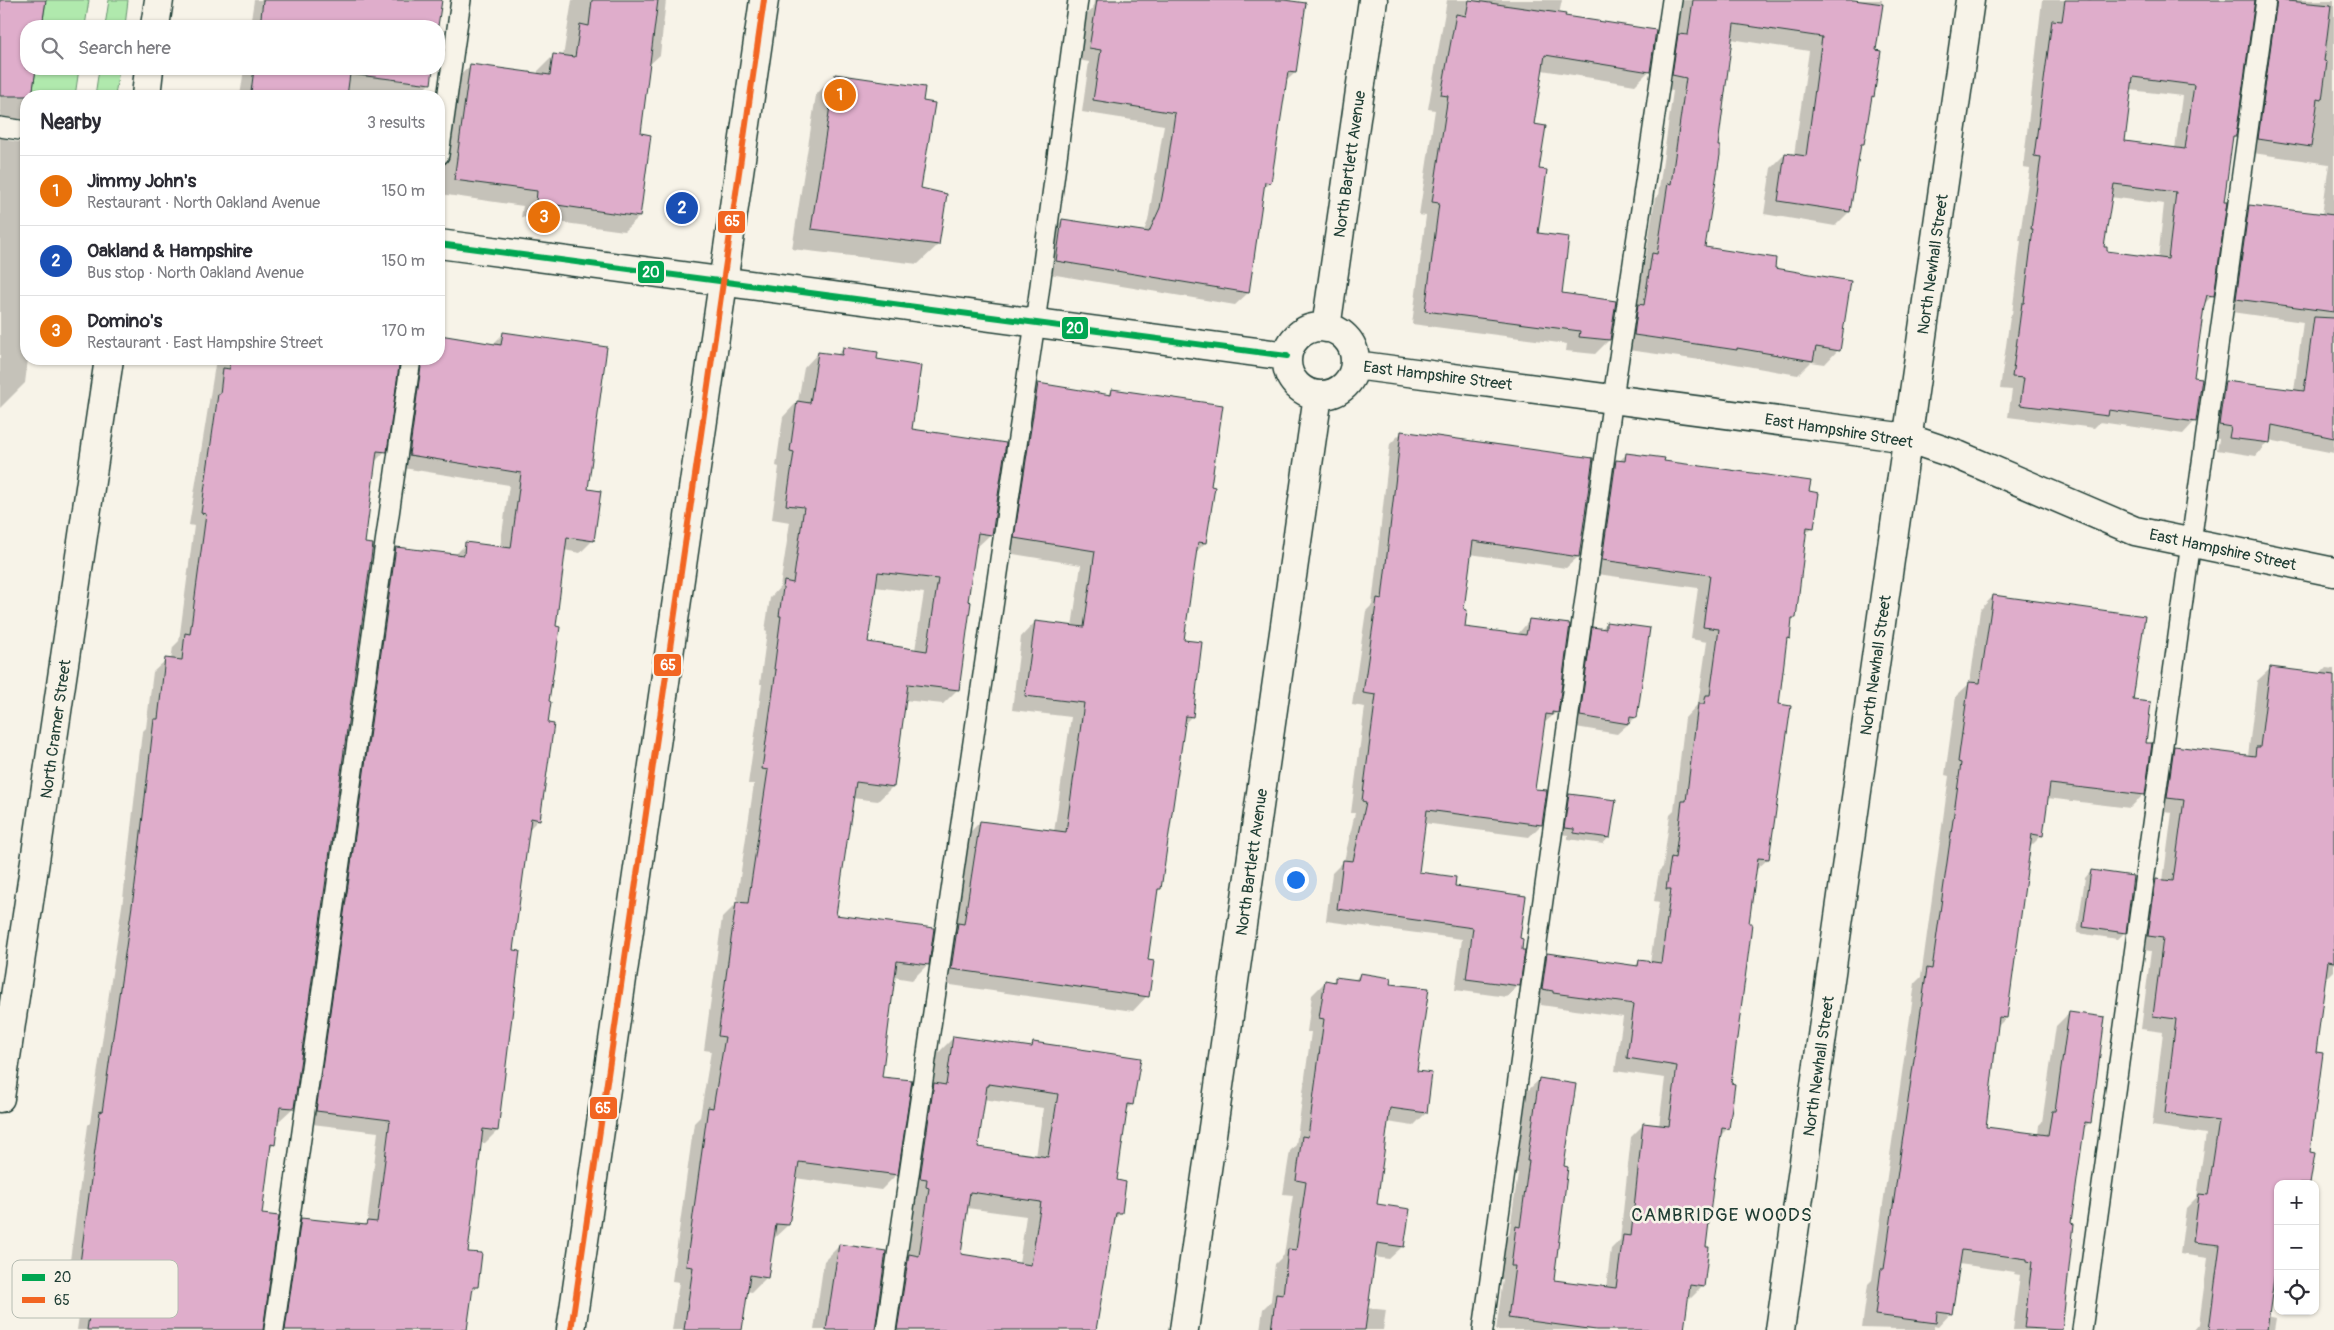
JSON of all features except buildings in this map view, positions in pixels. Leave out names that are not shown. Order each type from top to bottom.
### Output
[{"type":"street","points":[[156,20],[159,0]]},
{"type":"street","points":[[571,1330],[764,0]]},
{"type":"street","name":"North Bartlett Avenue","points":[[1326,328],[1373,0]]},
{"type":"street","name":"North Newhall Street","points":[[1780,1330],[1970,0]]},
{"type":"street","points":[[147,90],[148,75]]},
{"type":"street","points":[[445,245],[1287,356]]},
{"type":"street","points":[[1313,328],[1326,328],[1340,333],[1347,339],[1355,355],[1355,365],[1353,374],[1342,388],[1325,395],[1318,395],[1306,392],[1292,380],[1288,371],[1287,356],[1291,344],[1297,337],[1313,328]]},
{"type":"street","name":"North Cramer Street","points":[[0,1098],[108,365]]},
{"type":"street","name":"East Hampshire Street","points":[[1355,365],[1907,438],[1960,456],[2136,531],[2190,544],[2334,572]]},
{"type":"street","name":"North Bartlett Avenue","points":[[1184,1330],[1318,395]]},
{"type":"lane","points":[[445,113],[461,0]]},
{"type":"lane","points":[[886,1330],[1035,323],[1078,0]]},
{"type":"lane","points":[[1483,1330],[1613,398],[1672,0]]},
{"type":"lane","points":[[2082,1330],[2266,0]]},
{"type":"lane","points":[[0,127],[20,130]]},
{"type":"lane","points":[[274,1330],[409,365]]},
{"type":"green space","points":[[46,0],[89,0],[86,20],[43,20]]},
{"type":"green space","points":[[109,0],[128,0],[126,20],[106,20]]},
{"type":"green space","points":[[35,75],[78,75],[76,90],[33,90]]},
{"type":"green space","points":[[98,75],[118,75],[116,90],[96,90]]},
{"type":"transit line","name":"65","points":[[571,1330],[764,0]]},
{"type":"transit line","name":"20","points":[[445,245],[1287,356]]},
{"type":"place","name":"Jimmy John's","points":[[840,95]]},
{"type":"place","name":"Oakland & Hampshire","points":[[682,208]]},
{"type":"place","name":"Domino's","points":[[544,217]]},
{"type":"district","name":"CAMBRIDGE WOODS","points":[[1722,1214]]}]
